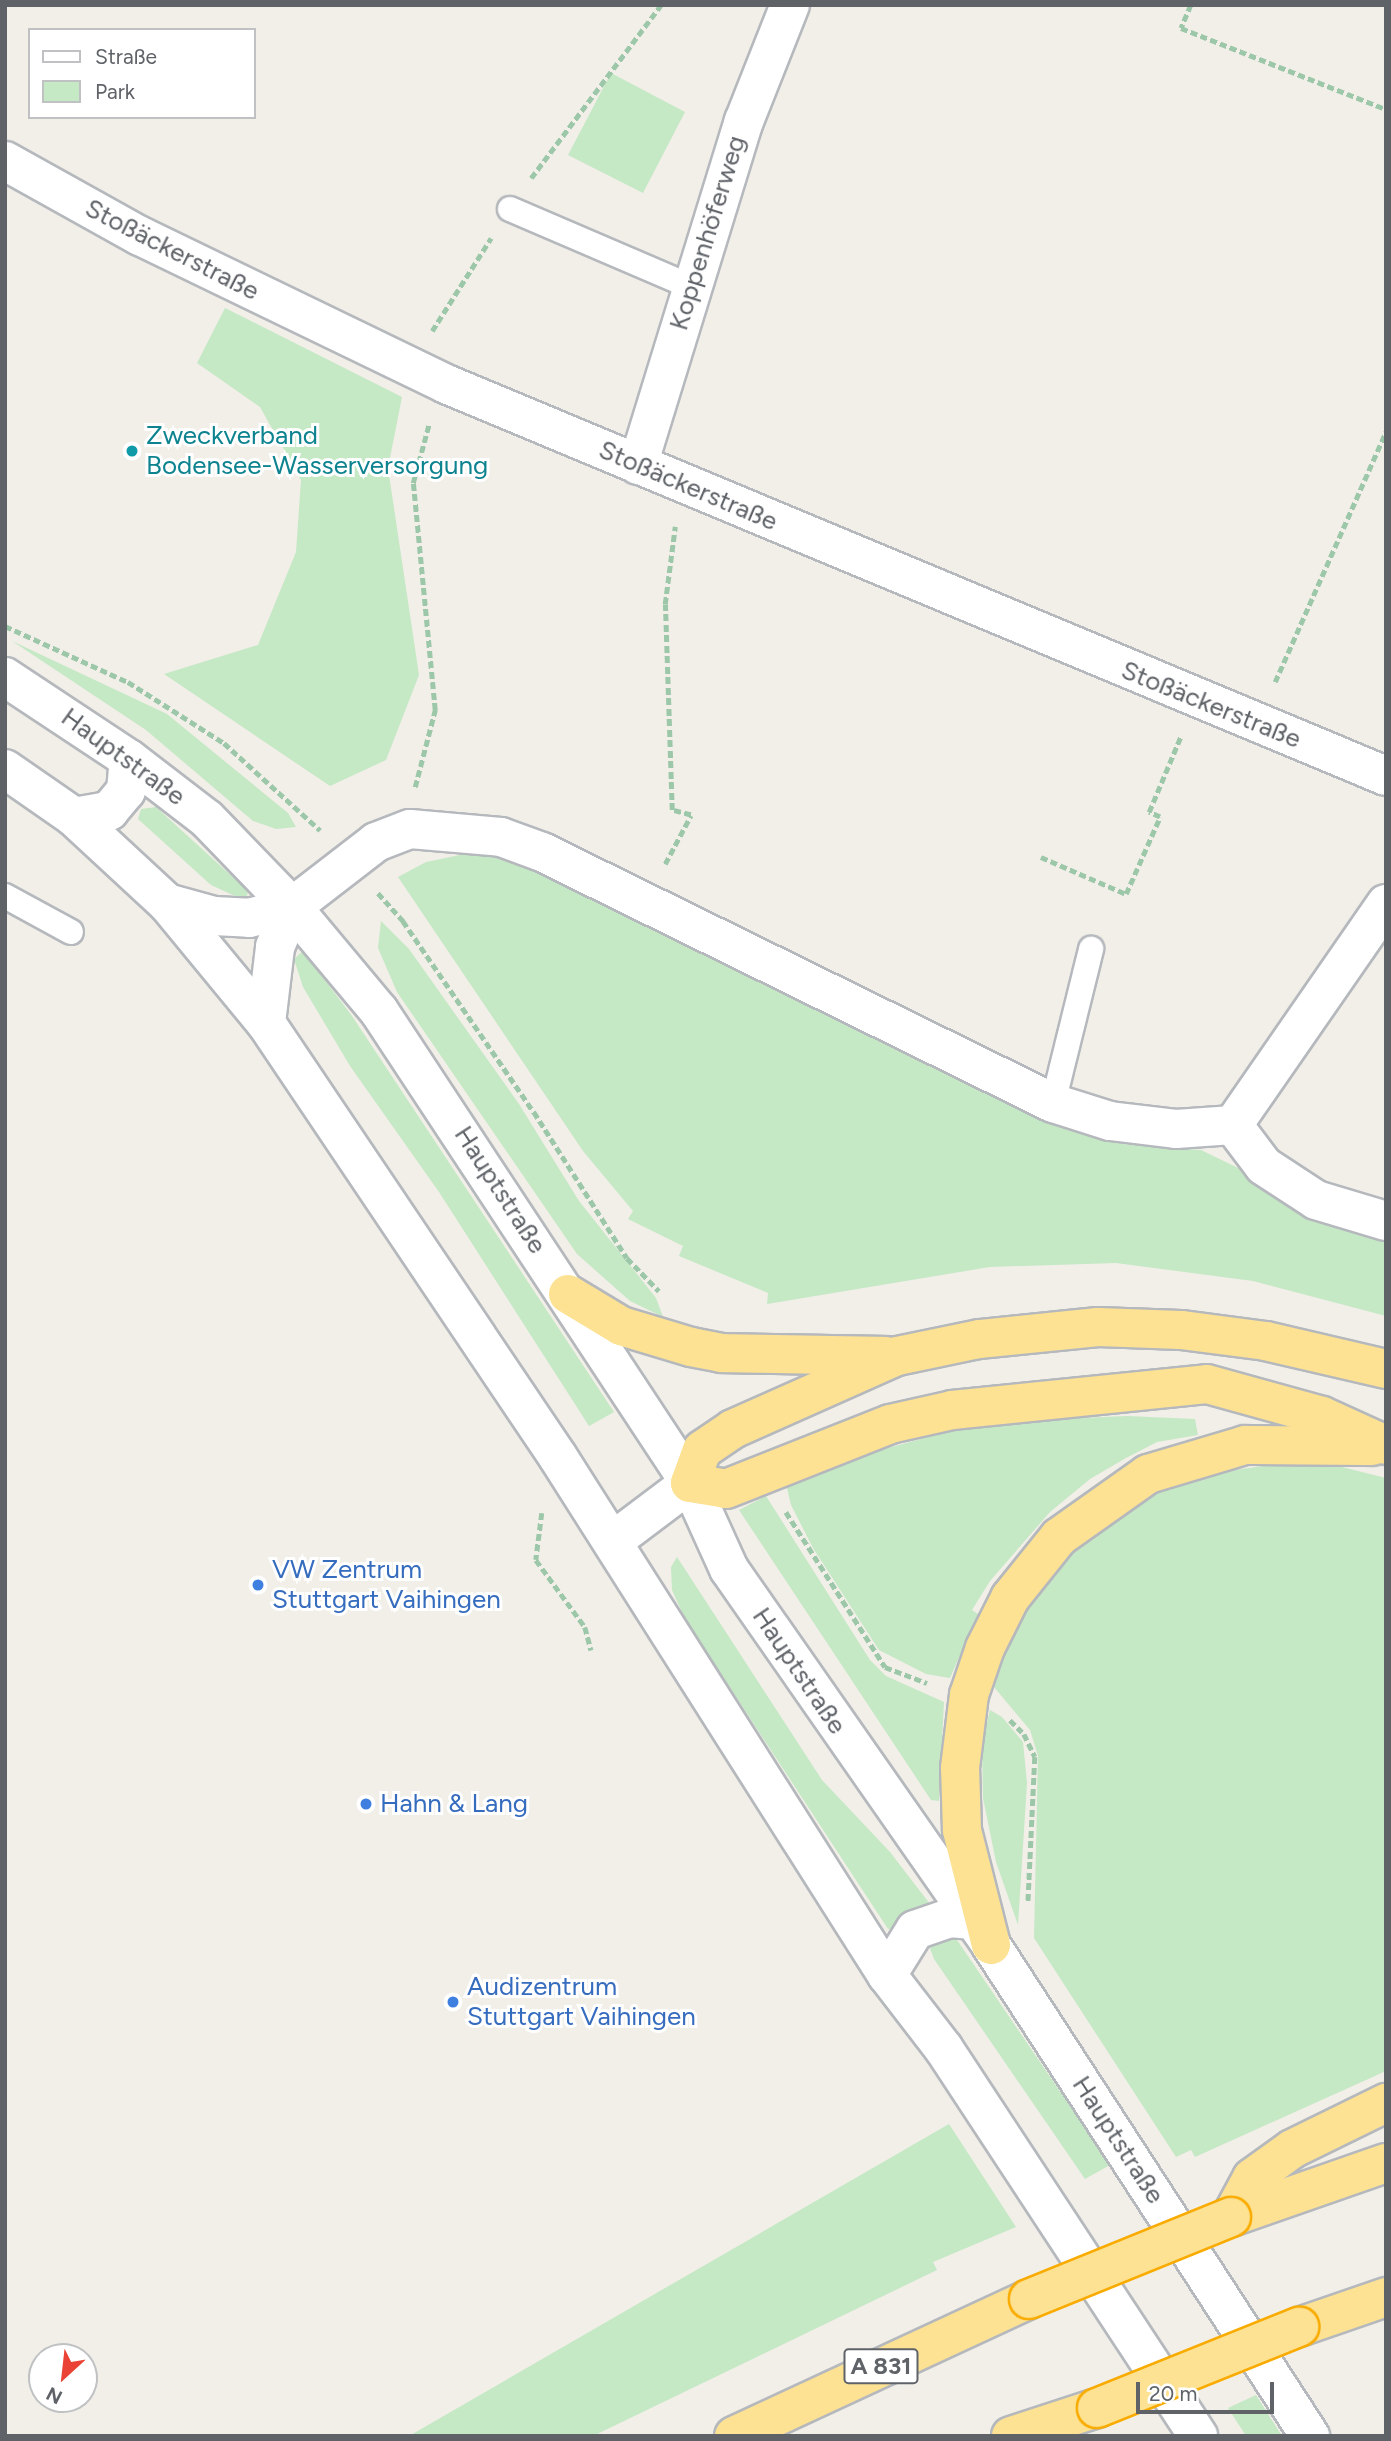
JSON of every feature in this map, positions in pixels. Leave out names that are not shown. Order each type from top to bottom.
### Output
[{"type":"highway","points":[[568,1294],[621,1326],[721,1353],[897,1356],[1028,1332],[1140,1328],[1266,1340],[1386,1369]]},
{"type":"highway","points":[[897,1356],[733,1429],[702,1450],[690,1483],[726,1489],[864,1433],[952,1410],[1207,1384],[1322,1416],[1386,1445]]},
{"type":"highway","points":[[983,1932],[962,1830],[960,1768],[969,1695],[1010,1598],[1059,1537],[1148,1474],[1245,1445],[1386,1445]]},
{"type":"highway","points":[[1231,2217],[1252,2178],[1292,2149],[1386,2103]]},
{"type":"highway","name":"A 831","points":[[734,2436],[1030,2299],[1231,2217],[1386,2163]]},
{"type":"highway","points":[[1011,2436],[1097,2408],[1299,2327],[1386,2297]]},
{"type":"highway","points":[[1052,2436],[1097,2408]]},
{"type":"main road","name":"Koppenhöferweg","points":[[638,465],[690,286],[744,121],[790,5]]},
{"type":"main road","name":"Stoßäckerstraße","points":[[5,161],[140,236],[409,367],[1196,700],[1386,776]]},
{"type":"main road","name":"Hauptstraße","points":[[5,677],[129,759],[207,819],[292,906],[379,1011],[568,1294],[690,1483],[729,1569],[983,1932],[1310,2436]]},
{"type":"main road","points":[[74,817],[108,811],[126,791],[129,759]]},
{"type":"main road","points":[[5,769],[74,817],[167,902],[265,1023],[384,1195],[613,1541],[887,1975],[944,2049],[1198,2436]]},
{"type":"main road","points":[[167,902],[214,916],[238,917],[292,906],[376,842],[410,829],[501,837],[542,852],[1053,1102],[1110,1121],[1176,1129],[1234,1125]]},
{"type":"main road","points":[[1234,1125],[1386,904]]},
{"type":"main road","points":[[265,1023],[275,947],[292,906]]},
{"type":"main road","points":[[1234,1125],[1264,1166],[1315,1200],[1386,1221]]},
{"type":"main road","points":[[613,1541],[690,1483]]},
{"type":"main road","points":[[887,1975],[915,1930],[949,1918],[983,1932]]},
{"type":"lane","points":[[510,209],[690,286]]},
{"type":"lane","points":[[5,896],[71,932]]},
{"type":"lane","points":[[1053,1102],[1091,948]]},
{"type":"path","points":[[1191,5],[1181,28],[1386,109]]},
{"type":"path","points":[[417,768],[435,710],[412,483],[429,425]]},
{"type":"path","points":[[1256,724],[1386,430]]},
{"type":"path","points":[[660,874],[691,815],[672,810],[665,604],[676,518]]},
{"type":"path","points":[[1041,856],[1126,894],[1160,817],[1149,812],[1196,700]]},
{"type":"green space","points":[[611,73],[685,112],[643,193],[568,155]]},
{"type":"green space","points":[[225,308],[402,397],[388,468],[419,675],[386,760],[330,786],[164,674],[258,645],[296,552],[301,480],[260,407],[197,363]]},
{"type":"green space","points":[[12,641],[167,714],[288,813],[296,827],[276,829],[253,821],[146,730]]},
{"type":"green space","points":[[156,807],[248,891],[246,901],[211,885],[138,819],[141,809]]},
{"type":"green space","points":[[465,854],[511,855],[1039,1117],[1122,1144],[1201,1150],[1240,1169],[1302,1216],[1386,1240],[1386,1316],[1253,1281],[1116,1263],[990,1267],[767,1304],[768,1293],[679,1256],[683,1246],[628,1219],[633,1211],[583,1151],[398,877],[426,862]]},
{"type":"green space","points":[[381,921],[409,949],[519,1104],[579,1201],[656,1298],[663,1317],[630,1301],[577,1254],[397,992],[378,948]]},
{"type":"green space","points":[[303,951],[352,1016],[614,1412],[589,1426],[439,1192],[350,1066],[303,987],[294,959]]},
{"type":"green space","points":[[1127,1416],[1195,1419],[1198,1435],[1157,1442],[1126,1458],[1090,1479],[1050,1512],[990,1581],[972,1610],[978,1614],[950,1678],[926,1674],[879,1650],[813,1548],[791,1505],[786,1484],[855,1457],[943,1433],[1010,1421]]},
{"type":"green space","points":[[1284,1463],[1342,1467],[1386,1478],[1386,2071],[1195,2157],[1191,2150],[1176,2157],[1034,1938],[1038,1756],[1030,1730],[994,1687],[1012,1634],[1028,1608],[1045,1582],[1084,1541],[1160,1492],[1205,1474]]},
{"type":"green space","points":[[766,1496],[870,1660],[886,1676],[944,1702],[939,1801],[931,1800],[739,1510]]},
{"type":"green space","points":[[677,1557],[822,1780],[890,1852],[930,1904],[896,1928],[888,1929],[685,1619],[672,1590],[671,1567]]},
{"type":"green space","points":[[990,1710],[1002,1717],[1023,1742],[1027,1783],[1018,1925],[996,1862],[983,1798],[982,1745]]},
{"type":"green space","points":[[953,1934],[1110,2165],[1085,2179],[934,1959],[929,1946],[936,1938]]},
{"type":"green space","points":[[949,2124],[1016,2227],[933,2262],[937,2270],[593,2436],[409,2436]]},
{"type":"green space","points":[[1256,2395],[1282,2436],[1246,2436],[1228,2408]]},
{"type":"place","name":"Zweckverband Bodensee-Wasserversorgung","points":[[132,451]]},
{"type":"place","name":"VW Zentrum Stuttgart Vaihingen","points":[[258,1585]]},
{"type":"place","name":"Hahn & Lang","points":[[366,1804]]},
{"type":"place","name":"Audizentrum Stuttgart Vaihingen","points":[[453,2002]]}]
